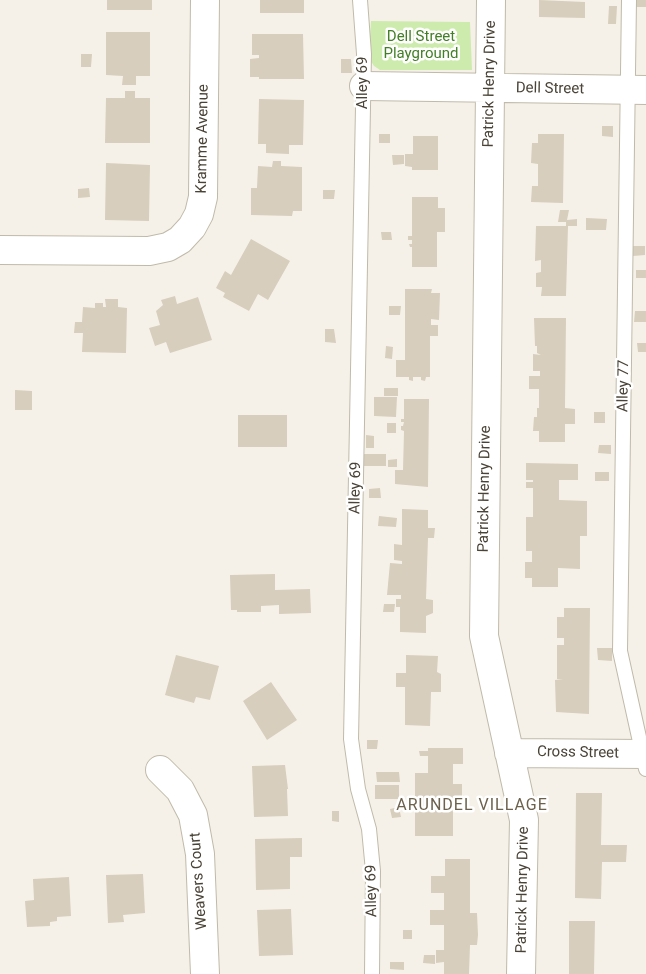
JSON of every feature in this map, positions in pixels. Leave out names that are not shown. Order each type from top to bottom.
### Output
[{"type":"street","name":"Kramme Avenue","points":[[0,250],[149,251],[168,247],[180,240],[192,227],[199,214],[202,197],[205,0]]},
{"type":"street","name":"Patrick Henry Drive","points":[[492,0],[484,636],[524,820],[521,974]]},
{"type":"street","name":"Dell Street","points":[[364,86],[637,90]]},
{"type":"street","name":"Cross Street","points":[[509,753],[645,759]]},
{"type":"street","name":"Weavers Court","points":[[160,770],[180,790],[193,815],[200,854],[205,974]]},
{"type":"street","points":[[200,974],[205,974]]},
{"type":"lane","name":"Alley 69","points":[[360,0],[364,86],[351,739],[358,789],[369,829],[372,871],[372,974]]},
{"type":"lane","name":"Alley 77","points":[[628,0],[637,90],[620,651],[645,759]]},
{"type":"green space","name":"Dell Street Playground","points":[[371,21],[470,22],[472,70],[380,70],[374,66],[369,58]]},
{"type":"building","points":[[107,0],[152,0],[152,10],[107,10]]},
{"type":"building","points":[[260,0],[304,0],[304,13],[260,13]]},
{"type":"building","points":[[539,0],[585,2],[585,18],[539,17]]},
{"type":"building","points":[[636,0],[646,0],[646,7],[636,7]]},
{"type":"building","points":[[609,6],[617,6],[616,24],[608,24]]},
{"type":"building","points":[[106,32],[150,32],[150,76],[136,76],[136,85],[122,85],[123,76],[106,75]]},
{"type":"building","points":[[252,34],[303,34],[304,79],[259,79],[259,77],[250,77],[250,59],[259,58],[259,55],[252,55]]},
{"type":"building","points":[[81,54],[92,54],[91,67],[81,67]]},
{"type":"building","points":[[341,59],[351,59],[352,73],[341,73]]},
{"type":"building","points":[[125,91],[135,91],[135,98],[150,98],[150,143],[105,143],[106,98],[125,98]]},
{"type":"building","points":[[259,99],[304,100],[303,145],[289,145],[289,154],[266,153],[266,144],[258,144]]},
{"type":"building","points":[[602,126],[613,126],[613,137],[602,136]]},
{"type":"building","points":[[379,134],[390,134],[390,143],[379,143]]},
{"type":"building","points":[[538,134],[564,134],[563,203],[531,202],[532,186],[538,186],[538,164],[531,163],[532,143],[538,143]]},
{"type":"building","points":[[413,136],[438,136],[438,170],[412,170],[412,167],[405,166],[405,154],[413,154]]},
{"type":"building","points":[[392,155],[404,155],[404,164],[393,165]]},
{"type":"building","points":[[273,161],[281,161],[281,166],[302,167],[302,211],[293,211],[292,216],[251,215],[251,188],[257,188],[258,166],[272,167]]},
{"type":"building","points":[[106,163],[150,165],[149,221],[105,220]]},
{"type":"building","points":[[89,188],[90,197],[78,198],[78,189]]},
{"type":"building","points":[[323,190],[335,190],[334,199],[323,199]]},
{"type":"building","points":[[412,197],[438,197],[438,208],[445,208],[445,232],[437,232],[437,267],[412,267],[412,247],[409,244],[412,244],[412,240],[408,240],[408,236],[412,236]]},
{"type":"building","points":[[560,210],[569,210],[567,220],[577,219],[577,226],[568,226],[566,296],[541,296],[542,287],[536,287],[536,273],[541,272],[541,260],[535,261],[536,226],[566,226],[566,222],[558,222]]},
{"type":"building","points":[[586,218],[607,219],[606,230],[586,230]]},
{"type":"building","points":[[381,232],[391,232],[392,240],[382,240]]},
{"type":"building","points":[[251,239],[290,261],[268,300],[258,294],[249,311],[223,297],[225,293],[216,288],[225,271],[231,275]]},
{"type":"building","points":[[633,246],[645,246],[645,255],[633,256]]},
{"type":"building","points":[[636,270],[646,270],[646,278],[636,278]]},
{"type":"building","points":[[405,289],[432,289],[431,293],[440,293],[439,320],[431,319],[431,325],[438,325],[438,336],[430,336],[430,377],[426,377],[425,381],[421,380],[421,377],[413,377],[413,381],[409,380],[409,377],[396,377],[396,360],[405,360]]},
{"type":"building","points":[[175,296],[177,304],[198,297],[212,340],[170,353],[166,342],[155,346],[149,328],[160,325],[156,311],[163,305],[161,300]]},
{"type":"building","points":[[105,299],[118,299],[118,307],[127,308],[126,353],[82,352],[83,333],[74,333],[75,322],[82,322],[83,307],[95,308],[95,303],[103,303],[103,307],[106,307]]},
{"type":"building","points":[[389,306],[401,306],[400,315],[389,315]]},
{"type":"building","points":[[635,311],[646,311],[646,322],[634,322]]},
{"type":"building","points":[[534,318],[566,318],[565,408],[575,409],[575,424],[565,424],[565,442],[539,442],[539,431],[533,431],[534,417],[537,417],[537,408],[539,408],[539,389],[529,389],[529,376],[540,376],[540,371],[533,371],[533,354],[541,355],[537,353],[537,346],[535,346]]},
{"type":"building","points":[[325,329],[334,329],[336,343],[325,342]]},
{"type":"building","points":[[637,343],[646,343],[646,352],[638,352]]},
{"type":"building","points":[[386,346],[393,347],[392,359],[385,358]]},
{"type":"building","points":[[384,388],[398,388],[398,396],[384,396]]},
{"type":"building","points":[[15,390],[32,391],[32,410],[15,410]]},
{"type":"building","points":[[374,397],[397,397],[396,417],[374,416]]},
{"type":"building","points":[[404,399],[429,399],[428,487],[395,484],[395,470],[403,470],[404,431],[401,430],[401,426],[403,426],[404,422],[401,422],[401,419],[404,419]]},
{"type":"building","points":[[594,412],[605,412],[605,423],[594,423]]},
{"type":"building","points":[[238,415],[287,415],[287,447],[238,447]]},
{"type":"building","points":[[387,423],[396,423],[396,433],[387,433]]},
{"type":"building","points":[[366,435],[374,436],[374,448],[366,448]]},
{"type":"building","points":[[599,445],[611,445],[611,454],[598,453]]},
{"type":"building","points":[[363,454],[386,454],[386,466],[364,466]]},
{"type":"building","points":[[397,459],[397,467],[388,467],[388,460]]},
{"type":"building","points":[[526,463],[578,464],[578,480],[559,480],[559,500],[587,501],[587,536],[580,536],[580,569],[558,568],[558,587],[532,587],[532,578],[525,578],[525,562],[532,562],[532,551],[526,551],[526,517],[533,517],[533,488],[526,488],[526,482],[533,482],[533,480],[526,480]]},
{"type":"building","points":[[595,472],[609,472],[609,481],[595,481]]},
{"type":"building","points":[[380,488],[381,498],[369,498],[369,489]]},
{"type":"building","points":[[402,509],[428,510],[428,528],[435,528],[434,538],[428,538],[426,599],[433,600],[433,613],[426,616],[426,633],[400,632],[400,607],[396,607],[396,599],[401,599],[401,595],[387,595],[390,563],[402,564],[402,561],[394,560],[394,544],[402,545]]},
{"type":"building","points":[[379,516],[397,518],[396,527],[378,526]]},
{"type":"building","points":[[275,574],[275,590],[310,589],[311,613],[279,614],[279,605],[261,606],[261,612],[237,612],[237,610],[231,610],[230,575]]},
{"type":"building","points":[[384,604],[395,604],[394,612],[383,612]]},
{"type":"building","points":[[564,608],[590,608],[589,714],[556,712],[555,680],[563,679],[557,679],[557,645],[564,645],[564,638],[557,638],[557,617],[564,617]]},
{"type":"building","points":[[597,648],[612,648],[612,661],[598,660]]},
{"type":"building","points":[[176,655],[219,666],[210,700],[196,697],[194,703],[165,695]]},
{"type":"building","points":[[406,655],[438,656],[437,672],[441,674],[441,692],[431,692],[430,726],[405,725],[405,687],[396,687],[396,673],[406,673]]},
{"type":"building","points":[[271,682],[297,720],[267,740],[243,701]]},
{"type":"building","points":[[367,740],[378,740],[377,749],[367,749]]},
{"type":"building","points":[[428,748],[463,748],[463,764],[453,764],[453,784],[462,784],[462,801],[453,801],[453,836],[415,836],[415,773],[428,773],[428,756],[420,756],[419,751],[428,751]]},
{"type":"building","points":[[285,765],[288,789],[288,816],[254,817],[252,766]]},
{"type":"building","points":[[376,772],[399,772],[400,782],[377,782]]},
{"type":"building","points":[[375,785],[399,785],[399,799],[375,799]]},
{"type":"building","points":[[576,793],[602,793],[601,845],[627,845],[626,862],[602,862],[601,899],[575,898]]},
{"type":"building","points":[[399,807],[401,817],[392,818],[390,809]]},
{"type":"building","points":[[332,811],[339,811],[339,822],[332,821]]},
{"type":"building","points":[[302,838],[302,857],[290,857],[290,889],[256,890],[255,839]]},
{"type":"building","points":[[445,859],[470,859],[470,913],[477,913],[478,935],[477,945],[470,945],[469,974],[444,974],[444,962],[436,963],[436,950],[444,950],[444,925],[430,925],[430,910],[444,910],[444,893],[431,893],[431,876],[445,876]]},
{"type":"building","points":[[143,874],[145,913],[123,915],[124,922],[108,923],[106,875]]},
{"type":"building","points":[[69,877],[71,916],[57,917],[57,921],[50,922],[50,926],[27,927],[25,901],[34,900],[33,879]]},
{"type":"building","points":[[291,909],[293,955],[259,956],[257,910]]},
{"type":"building","points":[[569,921],[595,921],[594,974],[569,974]]},
{"type":"building","points":[[403,930],[412,930],[412,939],[403,939]]},
{"type":"building","points":[[424,955],[435,955],[435,964],[423,963]]},
{"type":"building","points":[[390,962],[404,962],[404,970],[390,969]]},
{"type":"district","name":"ARUNDEL VILLAGE","points":[[472,806]]}]
